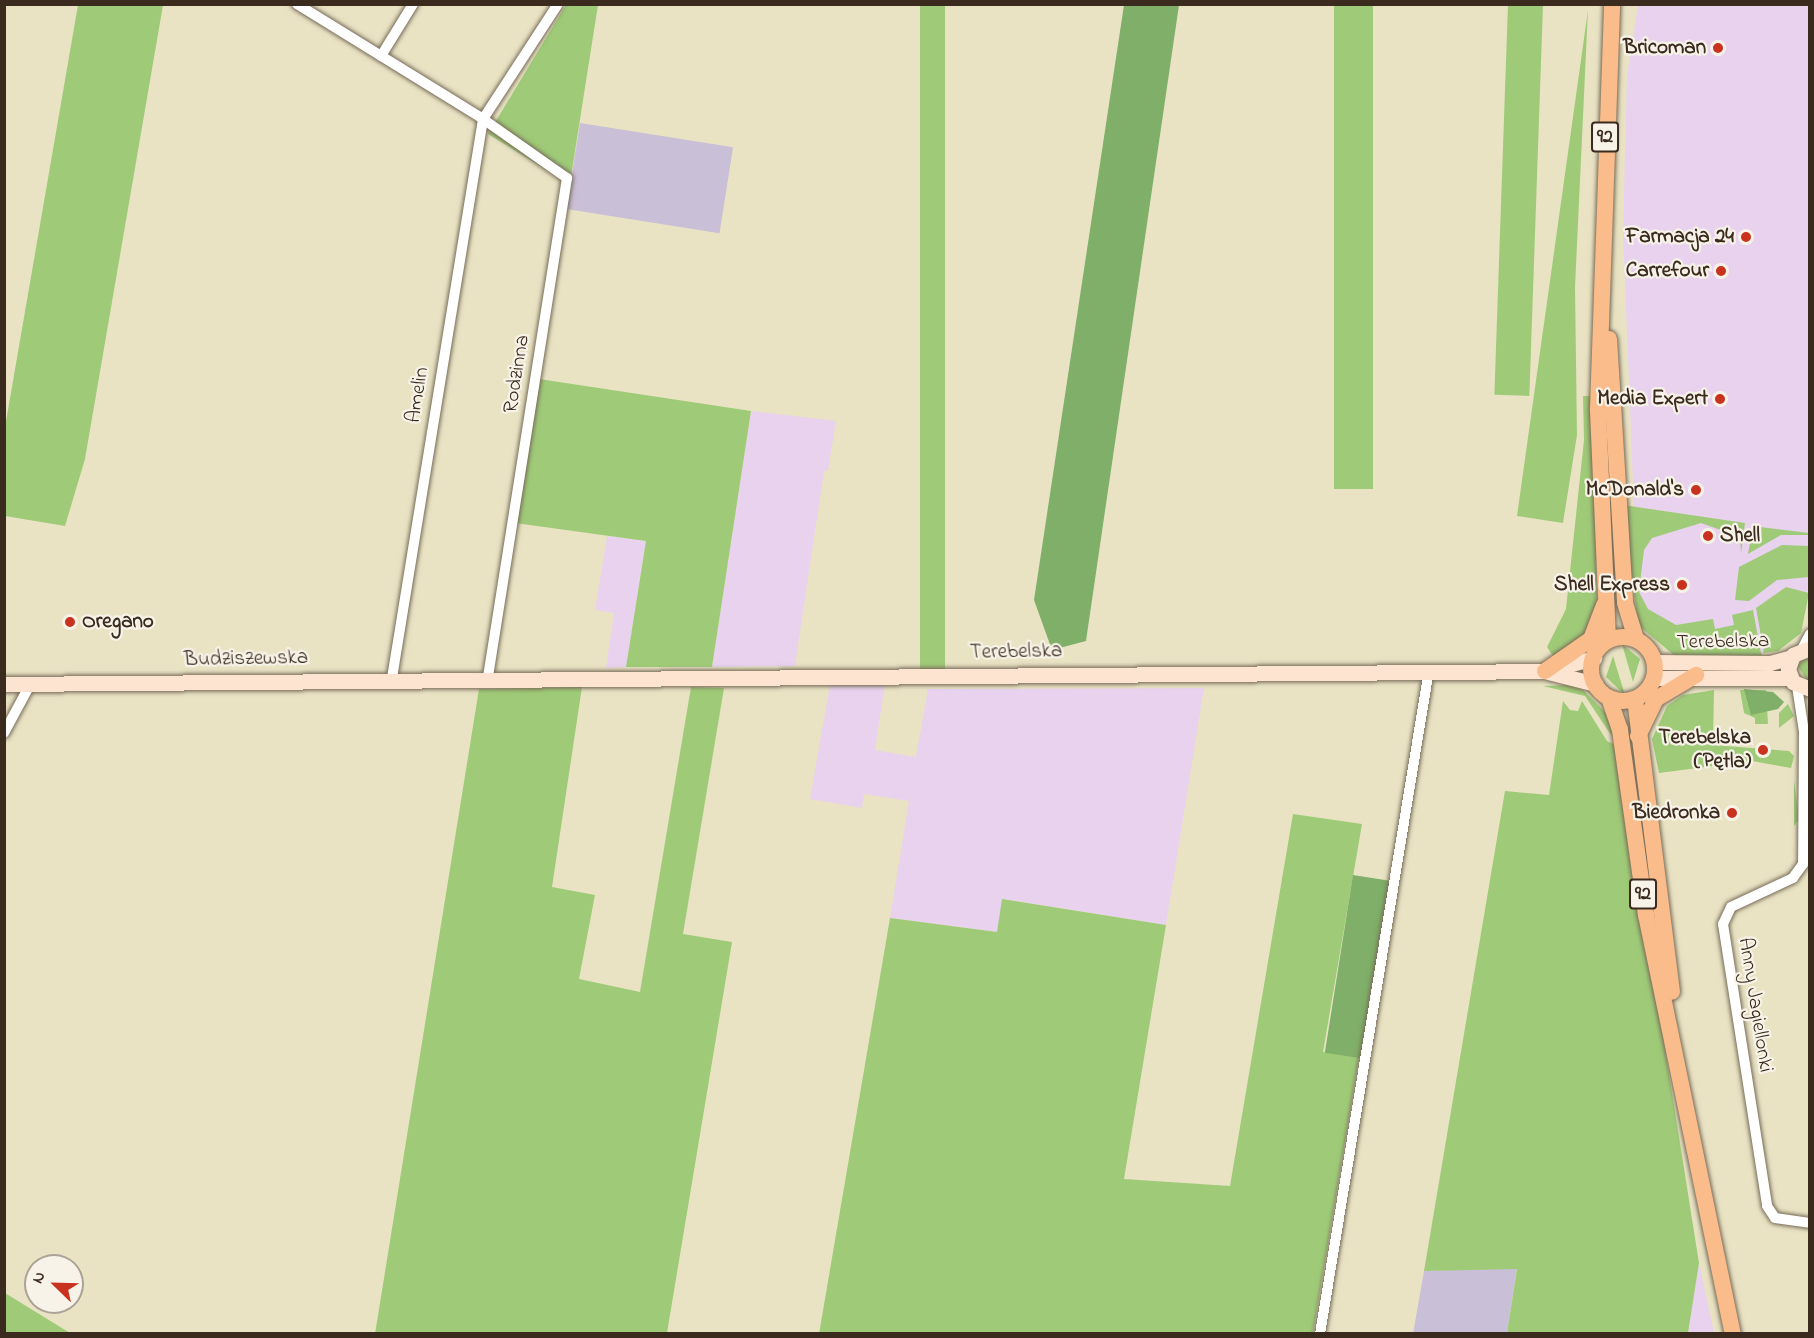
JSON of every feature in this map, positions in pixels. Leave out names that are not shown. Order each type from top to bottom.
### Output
[{"type":"main road","name":"92","points":[[1608,640],[1598,421],[1612,4]]},
{"type":"main road","name":"92","points":[[1603,294],[1625,603],[1636,638],[1647,646],[1654,670]]},
{"type":"main road","points":[[1545,671],[1591,639],[1607,592]]},
{"type":"main road","points":[[1595,684],[1594,658],[1608,640],[1636,638]]},
{"type":"main road","points":[[1609,698],[1635,699],[1654,670]]},
{"type":"main road","points":[[1638,737],[1656,699],[1696,675]]},
{"type":"main road","name":"92","points":[[1595,684],[1609,698],[1620,730],[1646,915],[1684,1089],[1733,1334]]},
{"type":"main road","name":"92","points":[[1635,699],[1684,1089]]},
{"type":"street","points":[[297,4],[483,119],[558,4]]},
{"type":"street","points":[[381,56],[413,4]]},
{"type":"street","name":"Rodzinna","points":[[483,119],[567,178],[488,677]]},
{"type":"street","name":"Amelin","points":[[392,678],[483,119]]},
{"type":"street","points":[[1799,684],[1801,651],[1809,634]]},
{"type":"street","name":"Terebelska","points":[[1654,670],[1770,663],[1801,651]]},
{"type":"street","name":"Terebelska","points":[[1545,671],[1594,658]]},
{"type":"street","points":[[1320,1334],[1429,670]]},
{"type":"street","name":"Terebelska","points":[[488,677],[1429,670],[1545,671],[1595,684]]},
{"type":"street","name":"Terebelska","points":[[1654,670],[1799,684]]},
{"type":"street","name":"Budziszewska","points":[[4,684],[488,677]]},
{"type":"street","points":[[4,733],[31,683]]},
{"type":"street","name":"Anny Jagiellonki","points":[[1799,684],[1804,732],[1807,860],[1793,878],[1731,907],[1722,924],[1767,1206],[1775,1218],[1809,1223]]},
{"type":"street","name":"Anny Jagiellonki","points":[[1804,732],[1809,713]]},
{"type":"shaded area","points":[[1638,5],[1809,5],[1809,578],[1800,634],[1765,653],[1730,653],[1638,607],[1623,233],[1627,76]]},
{"type":"shaded area","points":[[580,123],[733,147],[719,233],[566,209]]},
{"type":"shaded area","points":[[751,411],[836,421],[828,471],[824,471],[795,666],[712,667]]},
{"type":"shaded area","points":[[607,536],[646,541],[626,667],[606,668],[614,613],[595,610]]},
{"type":"shaded area","points":[[885,684],[875,750],[916,757],[928,689],[1204,688],[1166,925],[1003,899],[998,932],[890,918],[909,801],[864,794],[862,808],[810,799],[830,685]]},
{"type":"shaded area","points":[[1699,1263],[1714,1333],[1688,1333]]},
{"type":"shaded area","points":[[1517,1268],[1507,1333],[1413,1334],[1424,1271]]},
{"type":"green space","points":[[1508,4],[1543,5],[1529,396],[1494,395]]},
{"type":"green space","points":[[78,5],[163,5],[85,459],[65,526],[5,516],[4,433]]},
{"type":"green space","points":[[566,5],[598,5],[553,291],[563,180],[488,134]]},
{"type":"green space","points":[[920,5],[945,5],[945,671],[920,671]]},
{"type":"green space","points":[[1124,5],[1179,5],[1086,641],[1052,650],[1034,600]]},
{"type":"green space","points":[[1334,5],[1373,5],[1373,489],[1334,489]]},
{"type":"green space","points":[[1588,10],[1575,287],[1577,435],[1563,523],[1517,516]]},
{"type":"green space","points":[[539,379],[751,411],[712,667],[626,667],[646,541],[515,523]]},
{"type":"green space","points":[[1583,396],[1594,396],[1597,618],[1590,632],[1553,656],[1547,647],[1566,609],[1584,440]]},
{"type":"green space","points":[[1623,505],[1745,523],[1741,553],[1740,537],[1701,523],[1652,538],[1644,550],[1639,592],[1648,609],[1676,625],[1713,619],[1715,629],[1734,625],[1732,615],[1753,610],[1762,659],[1675,656],[1638,625]]},
{"type":"green space","points":[[1753,526],[1809,533],[1809,535],[1781,535],[1748,554]]},
{"type":"green space","points":[[1782,545],[1809,546],[1809,577],[1777,580],[1749,601],[1735,600],[1739,567]]},
{"type":"green space","points":[[1786,587],[1809,593],[1801,633],[1778,651],[1764,653],[1756,608]]},
{"type":"green space","points":[[1622,644],[1640,659],[1633,682]]},
{"type":"green space","points":[[1613,656],[1625,695],[1606,677]]},
{"type":"green space","points":[[1809,656],[1809,680],[1807,680],[1797,665]]},
{"type":"green space","points":[[1569,685],[1583,690],[1611,718],[1613,738],[1585,696],[1543,686]]},
{"type":"green space","points":[[582,687],[552,887],[595,895],[579,979],[640,992],[691,687],[724,688],[683,934],[732,942],[667,1333],[375,1334],[479,689]]},
{"type":"green space","points":[[1744,689],[1773,692],[1784,702],[1778,709],[1751,715]]},
{"type":"green space","points":[[1714,690],[1713,745],[1789,751],[1794,756],[1791,768],[1752,761],[1659,773],[1652,739],[1667,706],[1683,695]]},
{"type":"green space","points":[[1740,690],[1766,690],[1768,724],[1755,724],[1755,718],[1744,713]]},
{"type":"green space","points":[[1563,701],[1570,710],[1578,711],[1582,701],[1607,741],[1617,746],[1699,1263],[1688,1333],[1507,1333],[1517,1269],[1424,1271],[1505,791],[1549,795]]},
{"type":"green space","points":[[1788,704],[1794,716],[1779,728],[1779,713]]},
{"type":"green space","points":[[1794,780],[1799,819],[1794,826]]},
{"type":"green space","points":[[1293,814],[1362,824],[1323,1052],[1359,1058],[1313,1333],[819,1334],[890,918],[997,932],[1002,899],[1166,925],[1124,1179],[1230,1186]]},
{"type":"green space","points":[[1353,875],[1390,881],[1361,1059],[1325,1053]]},
{"type":"green space","points":[[5,1293],[24,1305],[24,1314],[39,1314],[70,1333],[5,1333]]},
{"type":"place","name":"Bricoman","points":[[1718,48]]},
{"type":"place","name":"Farmacja 24","points":[[1746,237]]},
{"type":"place","name":"Carrefour","points":[[1721,271]]},
{"type":"place","name":"Media Expert","points":[[1720,399]]},
{"type":"place","name":"McDonald's","points":[[1696,490]]},
{"type":"place","name":"Shell","points":[[1708,536]]},
{"type":"place","name":"Shell Express","points":[[1682,585]]},
{"type":"place","name":"Oregano","points":[[70,622]]},
{"type":"place","name":"Terebelska (Pętla)","points":[[1763,750]]},
{"type":"place","name":"Biedronka","points":[[1732,813]]}]
